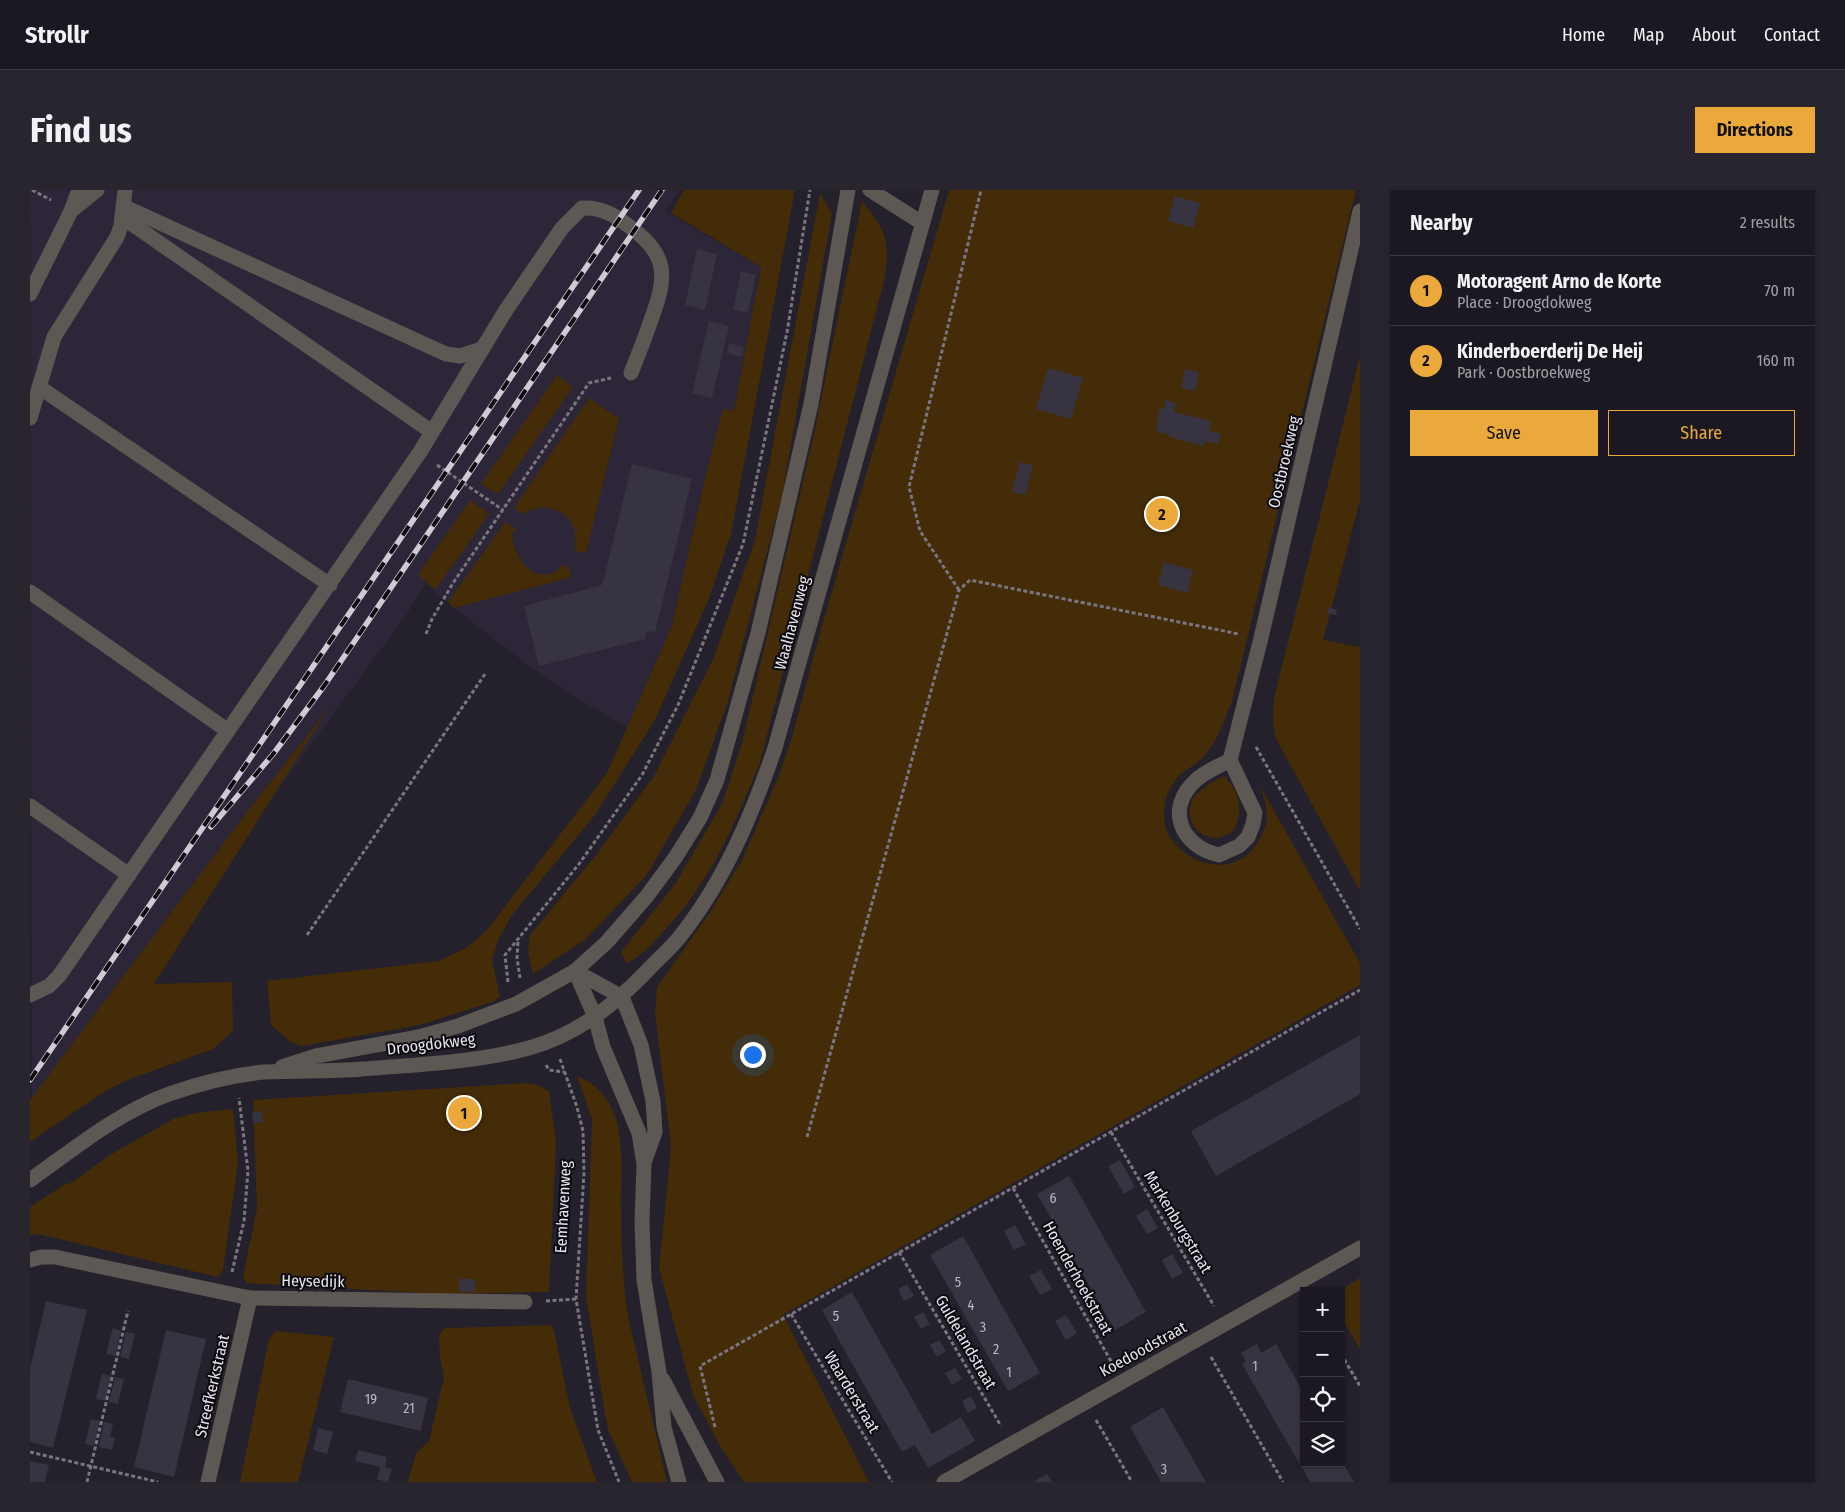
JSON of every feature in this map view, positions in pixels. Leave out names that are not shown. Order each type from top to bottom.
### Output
[{"type":"street","points":[[30,294],[72,211],[79,190]]},
{"type":"street","points":[[72,211],[97,190]]},
{"type":"street","points":[[30,418],[54,337],[117,237],[123,211],[125,190]]},
{"type":"street","name":"Waalhavenweg","points":[[575,971],[607,942],[662,878],[700,818],[717,780],[758,633],[808,413],[848,190]]},
{"type":"street","points":[[870,190],[922,223]]},
{"type":"street","name":"Waalhavenweg","points":[[595,1017],[622,997],[677,940],[700,909],[738,843],[758,798],[775,748],[932,190]]},
{"type":"street","points":[[30,995],[49,986],[59,976],[330,584],[432,432],[506,310],[562,228],[582,208],[608,212],[642,235],[658,254],[663,269],[661,295],[631,373]]},
{"type":"street","points":[[123,211],[446,354],[460,356],[482,349]]},
{"type":"street","points":[[123,211],[432,432]]},
{"type":"street","name":"Oostbroekweg","points":[[1230,760],[1261,638],[1360,211]]},
{"type":"street","points":[[39,387],[330,584]]},
{"type":"street","points":[[30,592],[228,731]]},
{"type":"street","points":[[1230,760],[1255,813],[1248,837],[1239,846],[1219,855],[1190,842],[1182,831],[1179,815],[1184,796],[1196,780],[1230,760]]},
{"type":"street","points":[[30,806],[129,875]]},
{"type":"street","points":[[575,971],[622,997],[641,1045],[653,1101],[655,1132],[644,1164]]},
{"type":"street","points":[[575,971],[595,1017],[603,1047],[639,1133],[644,1164],[642,1221],[644,1280],[664,1427],[679,1482]]},
{"type":"street","name":"Droogdokweg","points":[[30,1180],[108,1125],[140,1106],[171,1094],[264,1072],[316,1056],[369,1048],[458,1026],[508,1007],[575,971]]},
{"type":"street","name":"Droogdokweg","points":[[264,1072],[348,1070],[426,1064],[529,1048],[553,1040],[595,1017]]},
{"type":"street","name":"Koedoodstraat","points":[[944,1482],[1122,1380],[1360,1248]]},
{"type":"street","name":"Heysedijk","points":[[30,1260],[41,1257],[55,1257],[250,1298],[525,1302]]},
{"type":"street","name":"Streefkerkstraat","points":[[208,1482],[250,1298]]},
{"type":"street","points":[[658,1372],[716,1482]]},
{"type":"path","points":[[529,996],[519,977],[518,941],[580,864],[642,775],[678,705],[743,544],[787,332],[810,190]]},
{"type":"path","points":[[959,590],[920,530],[908,487],[981,190]]},
{"type":"path","points":[[426,634],[432,619],[453,583],[589,383],[631,373]]},
{"type":"path","points":[[807,1137],[959,590],[970,580],[1261,638]]},
{"type":"path","points":[[307,935],[485,674]]},
{"type":"path","points":[[1240,721],[1360,929]]},
{"type":"path","points":[[716,1432],[700,1366],[1360,990]]},
{"type":"path","name":"Eemhavenweg","points":[[553,1040],[577,1107],[583,1131],[584,1173],[576,1299],[598,1430],[619,1482]]},
{"type":"path","points":[[227,1292],[244,1221],[248,1171],[237,1077]]},
{"type":"path","name":"Markenburgstraat","points":[[1111,1132],[1224,1323]]},
{"type":"path","name":"Hoenderhoekstraat","points":[[1012,1188],[1122,1380]]},
{"type":"path","name":"Guldelandstraat","points":[[899,1252],[1012,1444]]},
{"type":"path","points":[[525,1302],[576,1299]]},
{"type":"path","points":[[88,1482],[128,1311]]},
{"type":"path","name":"Waarderstraat","points":[[791,1314],[892,1482]]},
{"type":"path","points":[[1200,1338],[1283,1482]]},
{"type":"path","points":[[1345,1361],[1360,1386]]},
{"type":"path","points":[[1086,1402],[1132,1482]]},
{"type":"path","points":[[30,1452],[158,1482]]},
{"type":"shaded area","points":[[30,190],[680,190],[665,211],[761,267],[734,411],[724,409],[706,474],[672,625],[627,727],[581,701],[529,666],[454,608],[426,583],[407,614],[32,1124]]},
{"type":"shaded area","points":[[684,190],[795,190],[731,534],[708,601],[655,720],[595,815],[512,915],[499,938],[492,960],[500,997],[492,1002],[420,1025],[302,1046],[292,1043],[271,1025],[267,981],[439,961],[466,948],[487,930],[607,773],[672,625],[706,474],[723,409],[734,411],[761,267],[671,213]]},
{"type":"shaded area","points":[[949,190],[1356,190],[1232,701],[1221,729],[1210,749],[1173,783],[1166,798],[1164,814],[1170,837],[1179,848],[1191,857],[1203,862],[1229,864],[1241,859],[1252,851],[1264,830],[1267,812],[1260,786],[1360,963],[1360,985],[783,1315],[869,1482],[744,1482],[720,1446],[693,1395],[659,1268],[671,1147],[655,1013],[657,987],[711,911],[742,860],[778,778],[792,737],[821,629]]},
{"type":"shaded area","points":[[820,193],[832,213],[782,495],[727,704],[696,790],[646,876],[586,939],[533,974],[528,952],[530,935],[597,854],[654,776],[714,657],[755,540]]},
{"type":"shaded area","points":[[862,201],[876,220],[884,236],[887,253],[885,277],[760,762],[719,853],[693,895],[649,947],[636,958],[626,963],[621,952],[675,884],[722,804],[742,743],[812,443]]},
{"type":"shaded area","points":[[1360,356],[1360,500],[1323,640],[1360,647],[1360,891],[1276,739],[1273,721],[1274,698]]},
{"type":"shaded area","points":[[557,375],[573,387],[498,494],[481,484]]},
{"type":"shaded area","points":[[589,398],[619,419],[586,553],[575,551],[574,527],[568,518],[557,510],[543,508],[524,514],[514,508]]},
{"type":"shaded area","points":[[470,500],[489,514],[435,590],[418,575]]},
{"type":"shaded area","points":[[505,522],[516,529],[512,533],[515,549],[523,564],[529,570],[544,575],[555,572],[566,564],[572,577],[454,608],[448,602]]},
{"type":"shaded area","points":[[331,705],[154,984],[232,982],[233,1031],[213,1049],[125,1081],[102,1093],[30,1142],[30,1100],[244,816]]},
{"type":"shaded area","points":[[1224,776],[1237,796],[1239,803],[1238,818],[1232,832],[1219,838],[1208,837],[1198,831],[1191,821],[1191,803],[1201,791]]},
{"type":"shaded area","points":[[577,1076],[595,1086],[607,1100],[615,1116],[619,1134],[621,1153],[622,1250],[628,1317],[667,1482],[632,1482],[609,1432],[605,1415],[586,1296],[592,1119]]},
{"type":"shaded area","points":[[525,1083],[538,1085],[549,1091],[556,1142],[549,1292],[443,1294],[246,1283],[243,1276],[257,1209],[253,1100]]},
{"type":"shaded area","points":[[233,1109],[238,1163],[223,1270],[218,1277],[38,1234],[30,1235],[30,1207],[65,1184],[71,1183],[110,1155],[173,1119],[196,1113]]},
{"type":"shaded area","points":[[1360,1278],[1360,1349],[1345,1324],[1345,1287]]},
{"type":"shaded area","points":[[551,1325],[554,1331],[570,1408],[597,1482],[408,1482],[416,1453],[429,1441],[444,1377],[440,1357],[439,1335],[445,1328]]},
{"type":"shaded area","points":[[276,1331],[334,1337],[298,1482],[240,1482],[269,1339]]},
{"type":"building","points":[[1175,196],[1200,203],[1193,228],[1168,221]]},
{"type":"building","points":[[697,249],[717,254],[705,310],[685,305]]},
{"type":"building","points":[[741,271],[756,275],[748,313],[733,310]]},
{"type":"building","points":[[709,321],[729,326],[712,398],[692,393]]},
{"type":"building","points":[[729,343],[744,347],[742,357],[727,353]]},
{"type":"building","points":[[1048,368],[1083,378],[1071,419],[1036,409]]},
{"type":"building","points":[[1185,369],[1199,372],[1195,391],[1181,388]]},
{"type":"building","points":[[1165,400],[1176,403],[1174,412],[1211,421],[1209,431],[1221,434],[1218,444],[1205,441],[1204,446],[1169,437],[1169,435],[1156,431],[1160,408],[1164,409]]},
{"type":"building","points":[[1020,462],[1033,465],[1025,495],[1012,492]]},
{"type":"building","points":[[632,464],[692,479],[655,632],[647,631],[645,639],[539,666],[524,606],[602,585]]},
{"type":"building","points":[[1164,562],[1193,570],[1187,593],[1158,585]]},
{"type":"building","points":[[1328,607],[1337,610],[1336,615],[1327,613]]},
{"type":"building","points":[[1360,1035],[1360,1094],[1216,1176],[1191,1131]]},
{"type":"building","points":[[262,1111],[263,1122],[253,1123],[252,1112]]},
{"type":"building","points":[[1120,1160],[1135,1187],[1124,1194],[1108,1166]]},
{"type":"building","points":[[1069,1176],[1146,1312],[1115,1330],[1037,1194]]},
{"type":"building","points":[[1147,1209],[1158,1228],[1147,1234],[1136,1216]]},
{"type":"building","points":[[1015,1225],[1026,1244],[1014,1250],[1004,1231]]},
{"type":"building","points":[[963,1236],[1040,1373],[1008,1391],[930,1255]]},
{"type":"building","points":[[1172,1254],[1183,1273],[1172,1279],[1162,1260]]},
{"type":"building","points":[[1041,1270],[1052,1289],[1040,1295],[1029,1276]]},
{"type":"building","points":[[459,1279],[475,1279],[475,1292],[459,1291]]},
{"type":"building","points":[[907,1284],[914,1296],[904,1301],[898,1289]]},
{"type":"building","points":[[852,1292],[932,1434],[961,1417],[975,1441],[928,1468],[915,1445],[902,1452],[822,1310]]},
{"type":"building","points":[[46,1301],[87,1310],[53,1448],[30,1442],[30,1369]]},
{"type":"building","points":[[923,1312],[930,1324],[921,1329],[914,1317]]},
{"type":"building","points":[[1066,1315],[1077,1333],[1066,1340],[1055,1321]]},
{"type":"building","points":[[113,1328],[121,1331],[115,1356],[106,1354]]},
{"type":"building","points":[[166,1330],[206,1339],[174,1477],[134,1467]]},
{"type":"building","points":[[126,1332],[135,1334],[129,1359],[120,1357]]},
{"type":"building","points":[[939,1340],[946,1351],[937,1357],[930,1345]]},
{"type":"building","points":[[1257,1344],[1261,1353],[1276,1344],[1300,1387],[1300,1465],[1242,1364],[1246,1361],[1241,1353]]},
{"type":"building","points":[[955,1368],[962,1379],[952,1385],[945,1373]]},
{"type":"building","points":[[102,1374],[111,1376],[105,1401],[96,1399]]},
{"type":"building","points":[[115,1377],[124,1379],[118,1404],[109,1402]]},
{"type":"building","points":[[348,1379],[428,1398],[421,1431],[340,1412]]},
{"type":"building","points":[[971,1396],[977,1408],[968,1413],[962,1401]]},
{"type":"building","points":[[1163,1407],[1206,1482],[1161,1482],[1130,1427]]},
{"type":"building","points":[[91,1419],[100,1421],[94,1446],[85,1444]]},
{"type":"building","points":[[104,1422],[113,1424],[110,1437],[115,1438],[112,1450],[99,1447]]},
{"type":"building","points":[[318,1428],[333,1432],[327,1454],[313,1450]]},
{"type":"building","points":[[358,1450],[387,1457],[385,1467],[392,1469],[388,1482],[377,1480],[380,1467],[355,1461]]},
{"type":"building","points":[[30,1461],[49,1465],[45,1482],[30,1482]]},
{"type":"building","points":[[1301,1467],[1345,1467],[1354,1482],[1310,1482]]},
{"type":"building","points":[[1047,1474],[1052,1482],[1033,1482]]},
{"type":"railway","points":[[30,1080],[639,190]]},
{"type":"railway","points":[[211,827],[274,753],[324,686],[662,190]]},
{"type":"place","name":"Kinderboerderij De Heij","points":[[1162,514]]},
{"type":"place","name":"Motoragent Arno de Korte","points":[[464,1113]]}]
